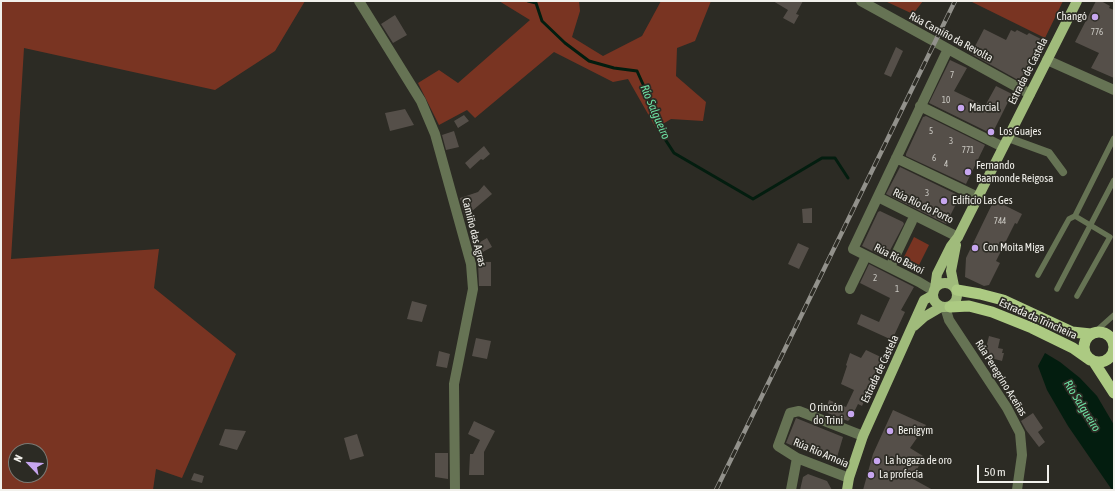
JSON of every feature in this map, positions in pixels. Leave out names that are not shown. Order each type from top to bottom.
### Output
[{"type":"highway","name":"Estrada da Trincheira","points":[[955,288],[1003,300],[1072,332],[1100,332],[1109,336],[1114,344],[1114,352],[1106,361],[1098,363],[1086,357],[1083,347],[1084,342],[1093,333]]},
{"type":"highway","name":"Estrada da Trincheira","points":[[945,307],[969,306],[992,312],[1038,331],[1073,348],[1092,361],[1114,394]]},
{"type":"main road","name":"Estrada de Castela","points":[[958,237],[1078,1]]},
{"type":"main road","points":[[945,307],[935,302],[934,291],[937,274],[951,246],[958,237]]},
{"type":"main road","points":[[913,327],[924,317],[945,307],[953,305],[957,298],[951,271],[958,237]]},
{"type":"main road","points":[[934,291],[938,285],[946,283],[955,288]]},
{"type":"main road","name":"Estrada de Castela","points":[[847,490],[849,478],[863,436],[924,300],[934,291]]},
{"type":"street","name":"Camiño das Agras","points":[[359,1],[421,101],[435,134],[471,264],[473,289],[454,384],[455,490]]},
{"type":"street","name":"Rúa Camiño da Revolta","points":[[861,1],[1030,94]]},
{"type":"street","points":[[948,49],[875,200],[947,238],[951,246]]},
{"type":"street","points":[[1047,60],[1114,90]]},
{"type":"street","points":[[920,106],[1006,142],[1049,153],[1063,172]]},
{"type":"street","points":[[896,158],[978,197]]},
{"type":"street","name":"Rúa Río do Porto","points":[[875,200],[958,237]]},
{"type":"street","name":"Rúa Río Baxoi","points":[[875,200],[853,249],[934,291]]},
{"type":"street","points":[[890,267],[912,220]]},
{"type":"street","points":[[850,289],[866,256]]},
{"type":"street","name":"Rúa Peregrino Aceñas","points":[[945,307],[949,320],[1007,408],[1020,433],[1022,456],[1017,490]]},
{"type":"street","name":"Rúa Río Arnoia","points":[[849,478],[797,458],[778,446],[790,413],[799,411],[863,436]]},
{"type":"street","points":[[791,490],[797,458]]},
{"type":"lane","points":[[1038,275],[1068,219],[1075,216],[1114,138]]},
{"type":"lane","points":[[1057,289],[1114,180]]},
{"type":"lane","points":[[1075,216],[1112,239],[1077,296]]},
{"type":"lane","points":[[1093,333],[1114,315]]},
{"type":"shaded area","points":[[1,1],[305,1],[275,51],[215,90],[24,48],[11,259],[159,249],[154,288],[236,354],[182,478],[156,469],[153,490],[1,490]]},
{"type":"shaded area","points":[[499,1],[579,1],[580,11],[572,37],[603,56],[642,36],[661,1],[711,1],[695,41],[677,48],[676,76],[706,102],[703,121],[671,119],[656,128],[628,79],[613,82],[554,52],[475,118],[467,110],[439,125],[418,83],[439,70],[458,83],[530,20]]},
{"type":"shaded area","points":[[885,1],[923,1],[913,14]]},
{"type":"shaded area","points":[[970,1],[1063,1],[1045,38]]},
{"type":"shaded area","points":[[914,237],[929,245],[919,265],[904,257]]},
{"type":"water","points":[[1045,353],[1060,362],[1080,378],[1097,396],[1114,425],[1114,490],[1112,490],[1068,426],[1047,390],[1038,366]]},
{"type":"building","points":[[773,1],[803,1],[796,14],[799,15],[794,24],[783,18],[788,10]]},
{"type":"building","points":[[1096,1],[1101,1],[1110,6],[1109,8],[1114,10],[1114,78],[1091,68],[1099,53],[1075,42]]},
{"type":"building","points":[[395,15],[407,35],[393,43],[381,24]]},
{"type":"building","points":[[984,29],[1006,40],[1011,30],[1015,32],[1017,30],[1027,35],[1029,33],[1045,41],[1039,52],[1035,50],[1022,79],[1018,80],[973,55],[972,52]]},
{"type":"building","points":[[896,47],[903,51],[891,77],[884,74]]},
{"type":"building","points":[[950,60],[967,68],[954,91],[985,106],[996,86],[1012,94],[992,134],[929,103]]},
{"type":"building","points":[[405,109],[414,125],[390,131],[385,113]]},
{"type":"building","points":[[464,115],[469,121],[458,128],[454,121]]},
{"type":"building","points":[[926,116],[985,145],[966,184],[906,156],[923,117]]},
{"type":"building","points":[[454,131],[459,147],[446,150],[442,135]]},
{"type":"building","points":[[484,146],[490,154],[483,160],[481,159],[470,169],[465,163]]},
{"type":"building","points":[[900,167],[960,196],[946,224],[886,194]]},
{"type":"building","points":[[484,185],[492,194],[465,217],[460,198],[478,192]]},
{"type":"building","points":[[994,200],[1022,214],[1017,224],[1015,223],[996,261],[1000,263],[989,285],[984,286],[965,277],[966,258]]},
{"type":"building","points":[[812,208],[812,223],[803,223],[802,209]]},
{"type":"building","points":[[880,211],[903,222],[904,224],[886,258],[862,246],[878,212]]},
{"type":"building","points":[[487,238],[492,247],[479,254],[475,245]]},
{"type":"building","points":[[798,243],[809,248],[799,269],[788,264]]},
{"type":"building","points":[[478,262],[491,262],[491,286],[479,286]]},
{"type":"building","points":[[869,264],[914,287],[901,310],[905,312],[892,340],[857,324],[861,314],[879,322],[890,298],[860,283]]},
{"type":"building","points":[[412,301],[427,305],[422,322],[407,319]]},
{"type":"building","points":[[989,336],[1000,339],[998,348],[1003,349],[1002,353],[1004,353],[1002,361],[984,356]]},
{"type":"building","points":[[476,338],[491,341],[487,359],[472,356]]},
{"type":"building","points":[[866,350],[885,359],[880,368],[878,367],[867,388],[870,389],[862,406],[858,404],[848,421],[825,412],[829,400],[846,407],[854,390],[841,384],[850,353],[861,358]]},
{"type":"building","points":[[439,351],[450,354],[447,368],[436,366]]},
{"type":"building","points":[[893,410],[926,425],[910,448],[923,456],[913,479],[933,490],[863,490],[873,454]]},
{"type":"building","points":[[1033,413],[1043,428],[1038,432],[1045,442],[1039,447],[1021,421]]},
{"type":"building","points":[[796,418],[843,437],[835,464],[786,443]]},
{"type":"building","points":[[474,421],[495,431],[484,452],[484,475],[469,475],[470,454],[473,454],[480,440],[468,434]]},
{"type":"building","points":[[225,429],[246,431],[237,450],[219,445]]},
{"type":"building","points":[[357,434],[364,456],[350,460],[344,438]]},
{"type":"building","points":[[435,453],[448,453],[448,479],[435,477]]},
{"type":"building","points":[[194,473],[204,476],[202,483],[191,480]]},
{"type":"building","points":[[808,474],[827,481],[832,490],[800,490],[803,477]]},
{"type":"waterway","name":"Río Salgueiro","points":[[528,1],[536,3],[542,21],[565,43],[589,61],[614,68],[637,71],[656,113],[661,133],[674,153],[753,199],[822,158],[835,158],[848,178]]},
{"type":"railway","points":[[716,490],[955,1]]},
{"type":"place","name":"Changó","points":[[1095,17]]},
{"type":"place","name":"Marcial","points":[[961,108]]},
{"type":"place","name":"Los Guajes","points":[[991,132]]},
{"type":"place","name":"Fernando Baamonde Reigosa","points":[[968,172]]},
{"type":"place","name":"Edificio Las Ges","points":[[944,201]]},
{"type":"place","name":"Con Moita Miga","points":[[975,248]]},
{"type":"place","name":"O rincón do Trini","points":[[851,414]]},
{"type":"place","name":"Benigym","points":[[890,431]]},
{"type":"place","name":"La hogaza de oro","points":[[877,461]]},
{"type":"place","name":"La profecía","points":[[871,475]]}]
